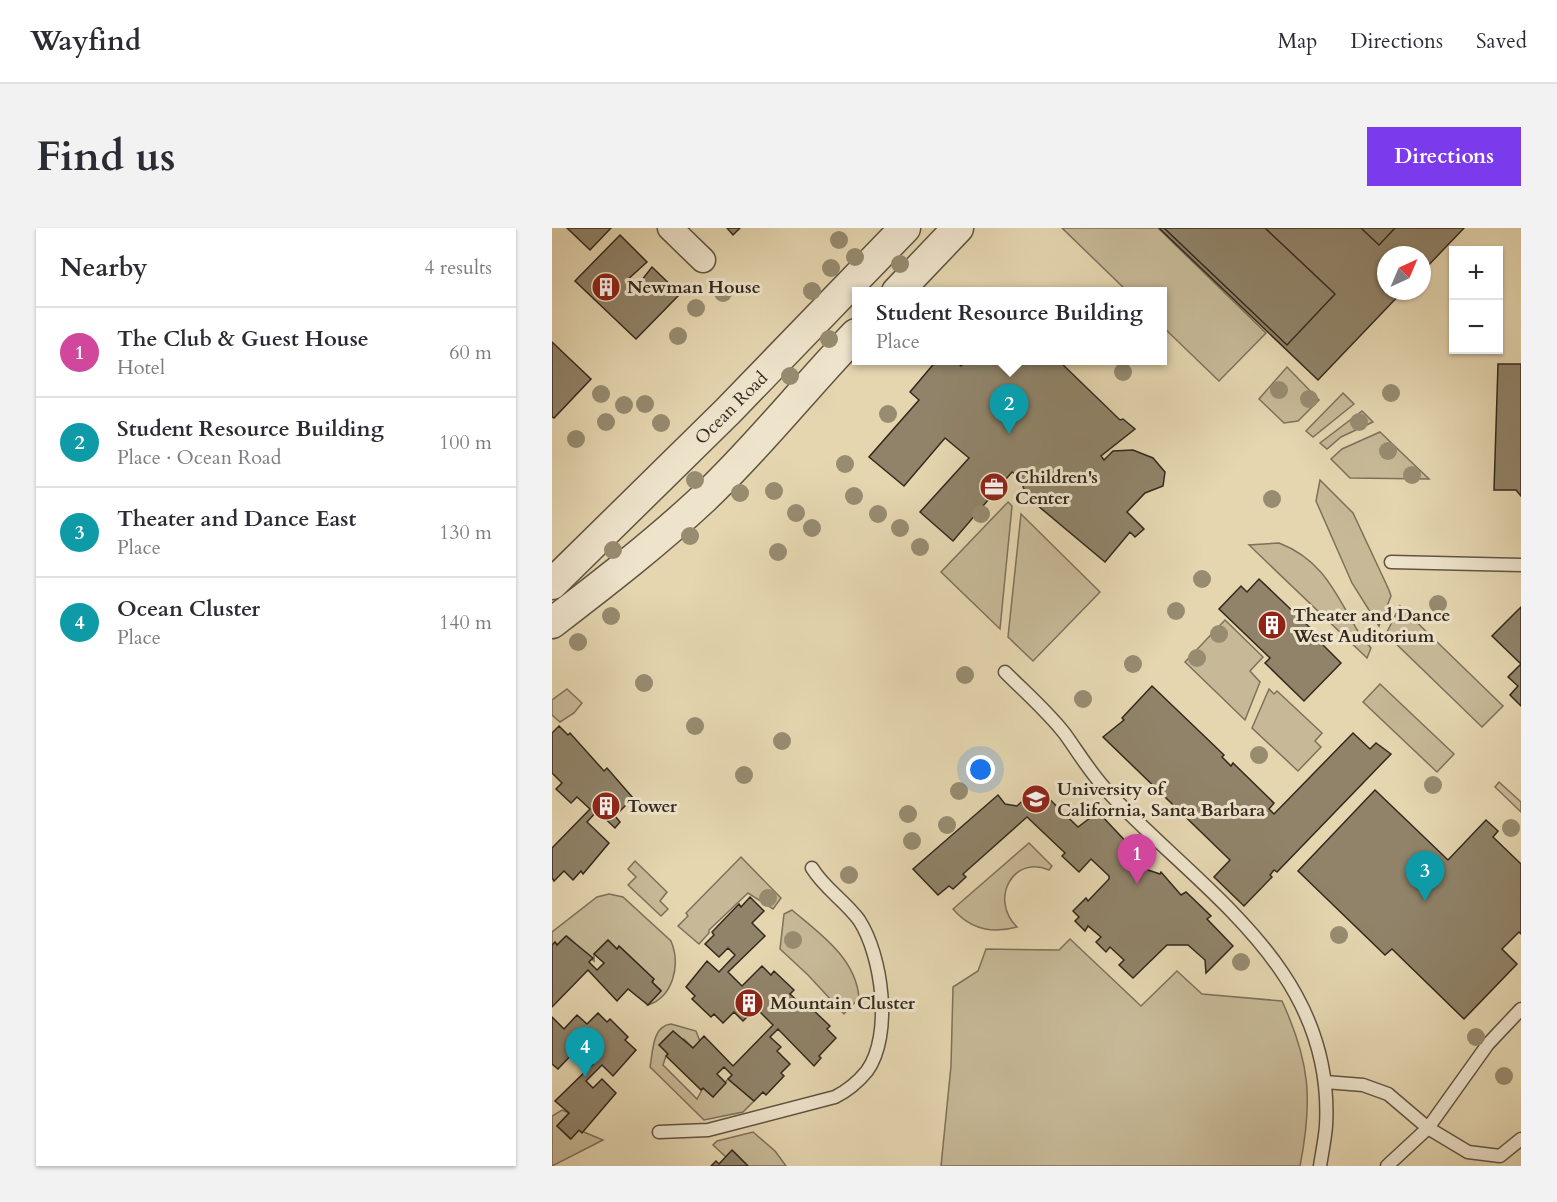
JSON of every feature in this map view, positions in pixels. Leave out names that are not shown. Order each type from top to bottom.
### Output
[{"type":"street","points":[[670,228],[703,260]]},
{"type":"street","name":"Ocean Road","points":[[552,584],[728,411],[905,228]]},
{"type":"street","points":[[901,287],[958,228]]},
{"type":"street","points":[[552,623],[610,579],[704,498],[760,441],[852,338]]},
{"type":"lane","points":[[1391,562],[1521,565]]},
{"type":"lane","points":[[1005,672],[1053,719],[1111,795],[1244,924],[1270,954],[1304,1008],[1321,1059],[1325,1082],[1326,1126],[1320,1166]]},
{"type":"lane","points":[[658,1132],[708,1130],[835,1097],[853,1086],[867,1070],[877,1051],[881,1026],[880,972],[871,944],[858,920],[821,882],[812,868]]},
{"type":"lane","points":[[1387,1166],[1428,1128],[1488,1044],[1521,1009]]},
{"type":"lane","points":[[1325,1082],[1363,1085],[1388,1094],[1428,1128],[1468,1152],[1500,1156],[1521,1139]]},
{"type":"shaded area","points":[[1062,228],[1158,228],[1266,333],[1219,381],[1167,331],[1167,287],[1123,287]]},
{"type":"shaded area","points":[[1287,367],[1319,400],[1298,421],[1284,423],[1259,399]]},
{"type":"shaded area","points":[[1343,393],[1354,404],[1313,437],[1306,431]]},
{"type":"shaded area","points":[[1362,411],[1373,422],[1341,437],[1327,449],[1320,443]]},
{"type":"shaded area","points":[[1380,432],[1429,479],[1350,478],[1331,459],[1342,449]]},
{"type":"shaded area","points":[[1320,480],[1353,513],[1389,590],[1391,596],[1379,626],[1352,583],[1316,501]]},
{"type":"shaded area","points":[[1008,502],[1012,506],[1000,629],[941,572]]},
{"type":"shaded area","points":[[1021,514],[1100,592],[1033,661],[1008,637]]},
{"type":"shaded area","points":[[1279,543],[1308,560],[1329,582],[1362,638],[1371,648],[1367,658],[1249,545]]},
{"type":"shaded area","points":[[1400,606],[1503,706],[1482,727],[1386,634]]},
{"type":"shaded area","points":[[1225,620],[1263,657],[1250,671],[1260,682],[1245,720],[1185,662]]},
{"type":"shaded area","points":[[1380,684],[1454,754],[1437,772],[1363,702]]},
{"type":"shaded area","points":[[567,689],[582,703],[574,713],[560,722],[552,715],[552,700]]},
{"type":"shaded area","points":[[1269,689],[1274,694],[1277,691],[1322,733],[1315,741],[1321,747],[1298,771],[1252,728]]},
{"type":"shaded area","points":[[1499,782],[1521,802],[1521,812],[1495,787]]},
{"type":"shaded area","points":[[1029,843],[1052,866],[1049,870],[1036,867],[1025,868],[1009,882],[1005,893],[1005,904],[1009,916],[1017,927],[999,930],[982,928],[967,921],[953,909]]},
{"type":"shaded area","points":[[741,857],[781,898],[773,909],[748,893],[709,930],[699,944],[678,926],[688,916],[686,913]]},
{"type":"shaded area","points":[[635,861],[667,892],[660,901],[668,909],[661,916],[628,885],[636,877],[628,869]]},
{"type":"shaded area","points":[[609,894],[623,897],[671,941],[675,960],[673,979],[664,995],[648,1005],[661,990],[652,982],[654,979],[620,947],[617,949],[608,940],[594,954],[594,961],[567,936],[557,945],[555,943],[552,945],[552,932],[597,897]]},
{"type":"shaded area","points":[[792,910],[824,937],[844,959],[851,971],[859,998],[844,1014],[780,949],[784,914]]},
{"type":"shaded area","points":[[1070,939],[1141,1006],[1177,971],[1202,994],[1282,1001],[1298,1043],[1306,1082],[1307,1121],[1300,1166],[941,1166],[951,1066],[953,987],[978,971],[986,949],[1059,950]]},
{"type":"shaded area","points":[[671,1024],[696,1031],[701,1044],[693,1048],[684,1039],[666,1056],[663,1065],[697,1099],[703,1088],[713,1097],[728,1079],[754,1101],[743,1112],[704,1120],[650,1067],[657,1035],[660,1029]]},
{"type":"shaded area","points":[[562,1110],[569,1113],[557,1126],[570,1139],[579,1130],[603,1140],[552,1166],[552,1116]]},
{"type":"shaded area","points":[[753,1132],[775,1151],[786,1166],[748,1166],[733,1151],[726,1157],[713,1145],[717,1141]]},
{"type":"building","points":[[567,228],[611,228],[590,250]]},
{"type":"building","points":[[727,228],[740,228],[733,235]]},
{"type":"building","points":[[1159,228],[1464,228],[1431,263],[1431,246],[1377,246],[1377,300],[1394,300],[1318,380]]},
{"type":"building","points":[[1164,228],[1265,228],[1335,294],[1287,345]]},
{"type":"building","points":[[1361,228],[1395,228],[1379,245]]},
{"type":"building","name":"Newman House","points":[[620,235],[647,262],[625,282],[634,290],[652,267],[680,294],[636,339],[575,281]]},
{"type":"building","points":[[552,342],[591,379],[554,418],[552,417]]},
{"type":"building","points":[[1498,364],[1521,364],[1521,496],[1516,490],[1494,490]]},
{"type":"building","points":[[933,365],[1063,365],[1120,420],[1123,419],[1135,429],[1101,456],[1104,460],[1113,451],[1133,450],[1153,458],[1165,472],[1163,486],[1145,493],[1127,512],[1144,529],[1135,537],[1130,532],[1105,562],[1037,505],[1041,502],[1025,492],[1020,478],[1012,472],[953,541],[920,512],[969,458],[945,438],[904,486],[869,457],[919,400],[910,392]]},
{"type":"building","name":"Theater and Dance West Auditorium","points":[[1259,579],[1324,641],[1322,644],[1341,663],[1304,701],[1265,663],[1270,658],[1219,609],[1241,586],[1247,592]]},
{"type":"building","points":[[1521,607],[1521,664],[1492,636]]},
{"type":"building","points":[[1521,664],[1521,706],[1510,695],[1518,686],[1508,677]]},
{"type":"building","points":[[1152,686],[1224,755],[1222,757],[1231,766],[1233,763],[1274,803],[1269,809],[1274,814],[1353,733],[1370,749],[1376,743],[1391,754],[1277,872],[1274,870],[1270,875],[1272,877],[1244,906],[1214,877],[1230,860],[1103,737],[1124,720],[1122,718]]},
{"type":"building","name":"Tower","points":[[559,726],[568,735],[570,733],[604,771],[607,768],[633,798],[615,816],[620,822],[615,828],[597,811],[587,822],[609,843],[583,874],[581,871],[573,880],[564,871],[554,881],[552,878],[552,848],[590,809],[577,797],[571,803],[556,789],[562,783],[552,773],[552,733]]},
{"type":"building","points":[[1037,787],[1078,827],[1098,812],[1134,850],[1136,847],[1144,855],[1142,858],[1149,865],[1145,869],[1160,874],[1161,872],[1181,895],[1186,892],[1211,916],[1207,919],[1233,946],[1206,973],[1205,960],[1188,945],[1167,945],[1133,978],[1119,965],[1124,960],[1110,947],[1106,952],[1096,942],[1101,937],[1088,926],[1085,931],[1075,921],[1079,917],[1073,911],[1086,898],[1088,901],[1109,879],[1109,876],[1091,859],[1079,872],[1062,856],[1065,853],[1027,817],[963,874],[966,877],[953,889],[949,886],[938,895],[913,869],[998,795],[1005,804],[1017,806]]},
{"type":"building","points":[[1375,790],[1448,860],[1486,820],[1498,831],[1493,837],[1521,864],[1521,934],[1519,932],[1502,949],[1517,964],[1464,1019],[1392,949],[1385,955],[1298,871]]},
{"type":"building","name":"Mountain Cluster","points":[[750,897],[764,911],[752,923],[765,936],[728,972],[742,986],[762,966],[771,975],[774,971],[794,990],[790,994],[808,1011],[811,1008],[830,1026],[827,1029],[836,1038],[819,1056],[821,1058],[814,1066],[778,1029],[770,1037],[781,1047],[777,1051],[790,1064],[781,1073],[784,1076],[766,1095],[763,1092],[754,1101],[728,1079],[732,1075],[724,1067],[717,1074],[726,1083],[713,1097],[703,1088],[701,1090],[666,1056],[668,1054],[659,1045],[673,1031],[693,1048],[704,1036],[733,1066],[773,1025],[756,1008],[743,1021],[734,1012],[723,1023],[714,1014],[711,1017],[692,999],[695,996],[686,987],[707,961],[719,972],[735,955],[728,948],[719,957],[705,944],[714,935],[712,932],[739,904],[741,907]]},
{"type":"building","points":[[566,936],[593,958],[589,962],[597,970],[604,963],[594,954],[608,940],[617,949],[619,946],[654,979],[652,982],[661,991],[648,1005],[628,989],[617,1001],[588,970],[552,1007],[552,945],[555,942],[557,945]]},
{"type":"building","points":[[598,1013],[607,1022],[610,1019],[628,1037],[625,1040],[636,1050],[613,1076],[602,1065],[586,1081],[593,1088],[602,1079],[616,1093],[582,1133],[579,1130],[571,1139],[557,1126],[569,1113],[555,1101],[593,1064],[568,1040],[576,1050],[558,1069],[552,1064],[552,1017],[564,1029],[577,1015],[587,1024]]},
{"type":"building","points":[[732,1150],[748,1166],[711,1166],[716,1161],[719,1164]]},
{"type":"place","name":"Newman House","points":[[606,287]]},
{"type":"place","name":"Student Resource Building","points":[[1009,434]]},
{"type":"place","name":"Children's Center","points":[[994,487]]},
{"type":"place","name":"Theater and Dance West Auditorium","points":[[1272,625]]},
{"type":"place","name":"University of California, Santa Barbara","points":[[1036,799]]},
{"type":"place","name":"Tower","points":[[606,806]]},
{"type":"place","name":"The Club & Guest House","points":[[1137,884]]},
{"type":"place","name":"Theater and Dance East","points":[[1425,901]]},
{"type":"place","name":"Mountain Cluster","points":[[749,1003]]},
{"type":"place","name":"Ocean Cluster","points":[[585,1077]]}]
